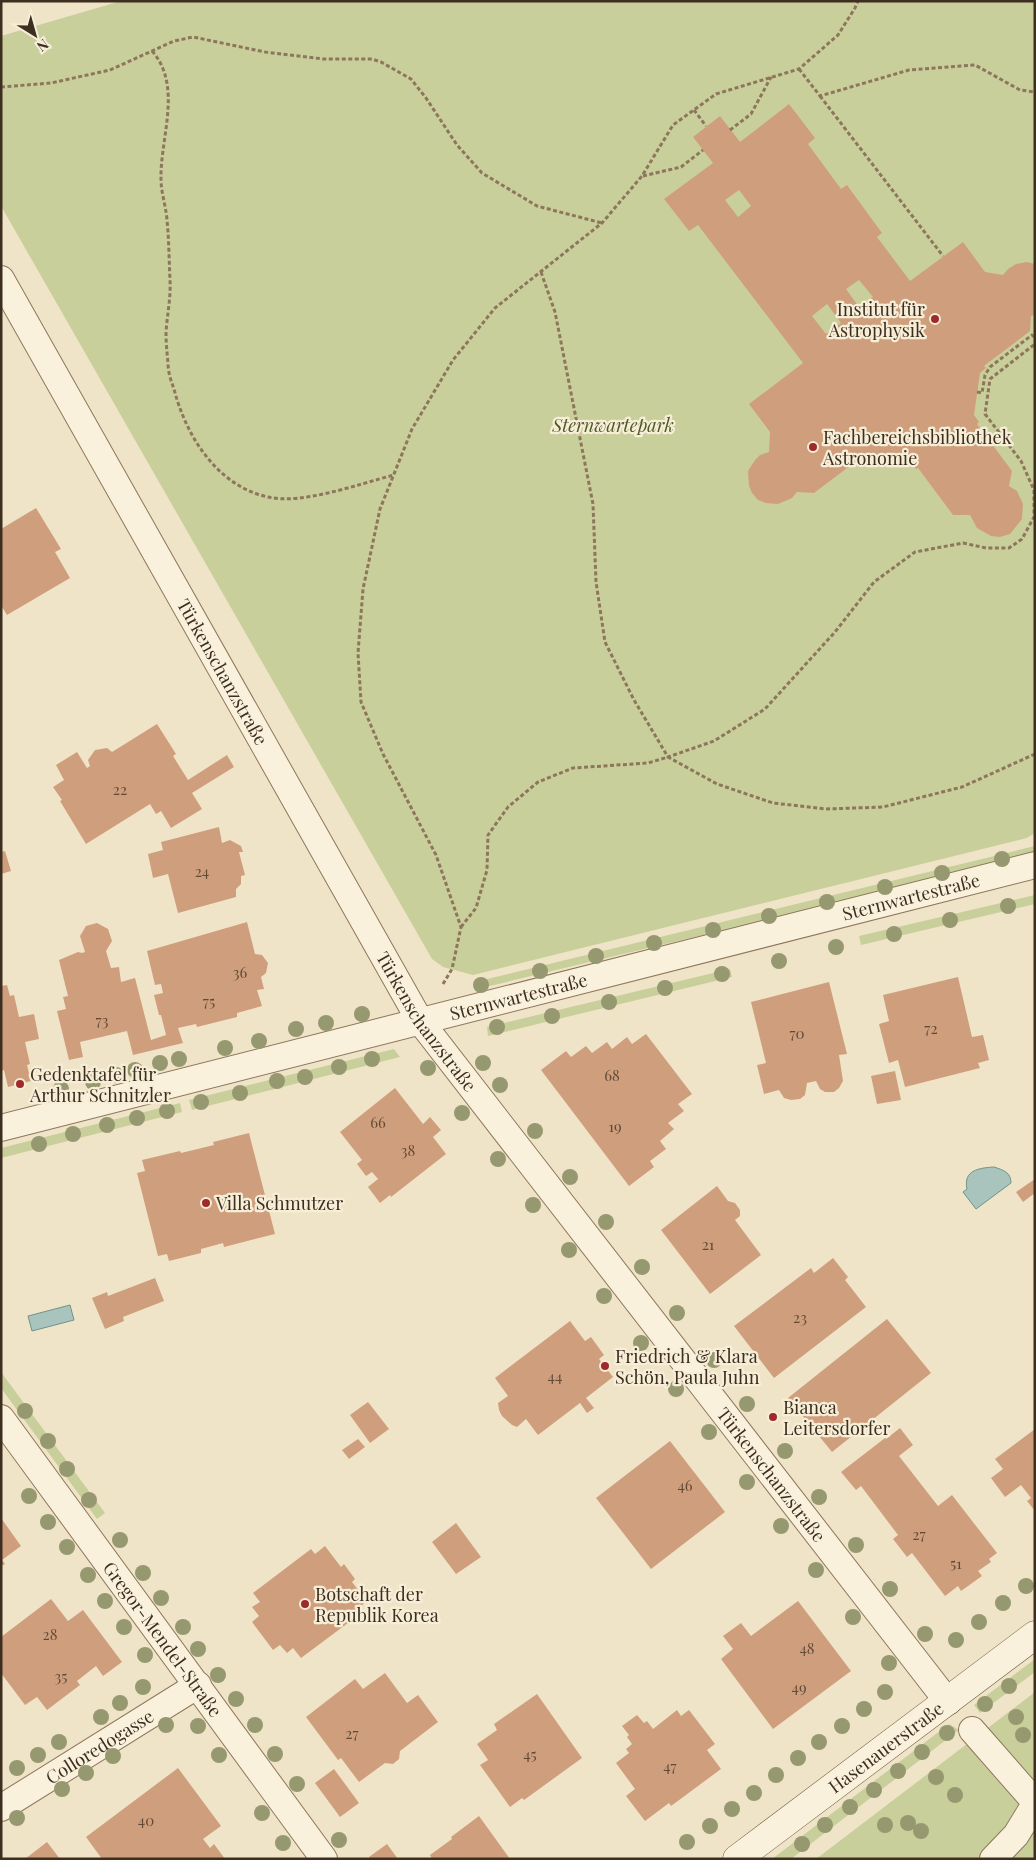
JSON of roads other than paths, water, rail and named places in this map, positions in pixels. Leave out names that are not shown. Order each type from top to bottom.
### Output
[{"type":"street","name":"Türkenschanzstraße","points":[[1,279],[420,1021],[948,1702]]},
{"type":"street","name":"Sternwartestraße","points":[[1,1128],[1035,865]]},
{"type":"street","name":"Gregor-Mendel-Straße","points":[[1,1418],[324,1859]]},
{"type":"street","name":"Hasenauerstraße","points":[[737,1859],[1035,1635]]},
{"type":"street","name":"Colloredogasse","points":[[1,1808],[198,1685]]},
{"type":"street","points":[[972,1730],[1035,1803],[1019,1847],[993,1859]]},
{"type":"water","points":[[994,1167],[1008,1174],[1011,1183],[976,1209],[963,1192],[967,1189],[967,1178],[973,1171]]},
{"type":"water","points":[[70,1305],[74,1320],[32,1331],[28,1316]]},
{"type":"place","name":"Institut für Astrophysik","points":[[935,319]]},
{"type":"place","name":"Fachbereichsbibliothek Astronomie","points":[[813,447]]},
{"type":"place","name":"Gedenktafel für Arthur Schnitzler","points":[[20,1084]]},
{"type":"place","name":"Villa Schmutzer","points":[[206,1203]]},
{"type":"place","name":"Friedrich & Klara Schön, Paula Juhn","points":[[605,1366]]},
{"type":"place","name":"Bianca Leitersdorfer","points":[[773,1417]]},
{"type":"place","name":"Botschaft der Republik Korea","points":[[305,1604]]},
{"type":"park label","name":"Sternwartepark","points":[[613,425]]}]
